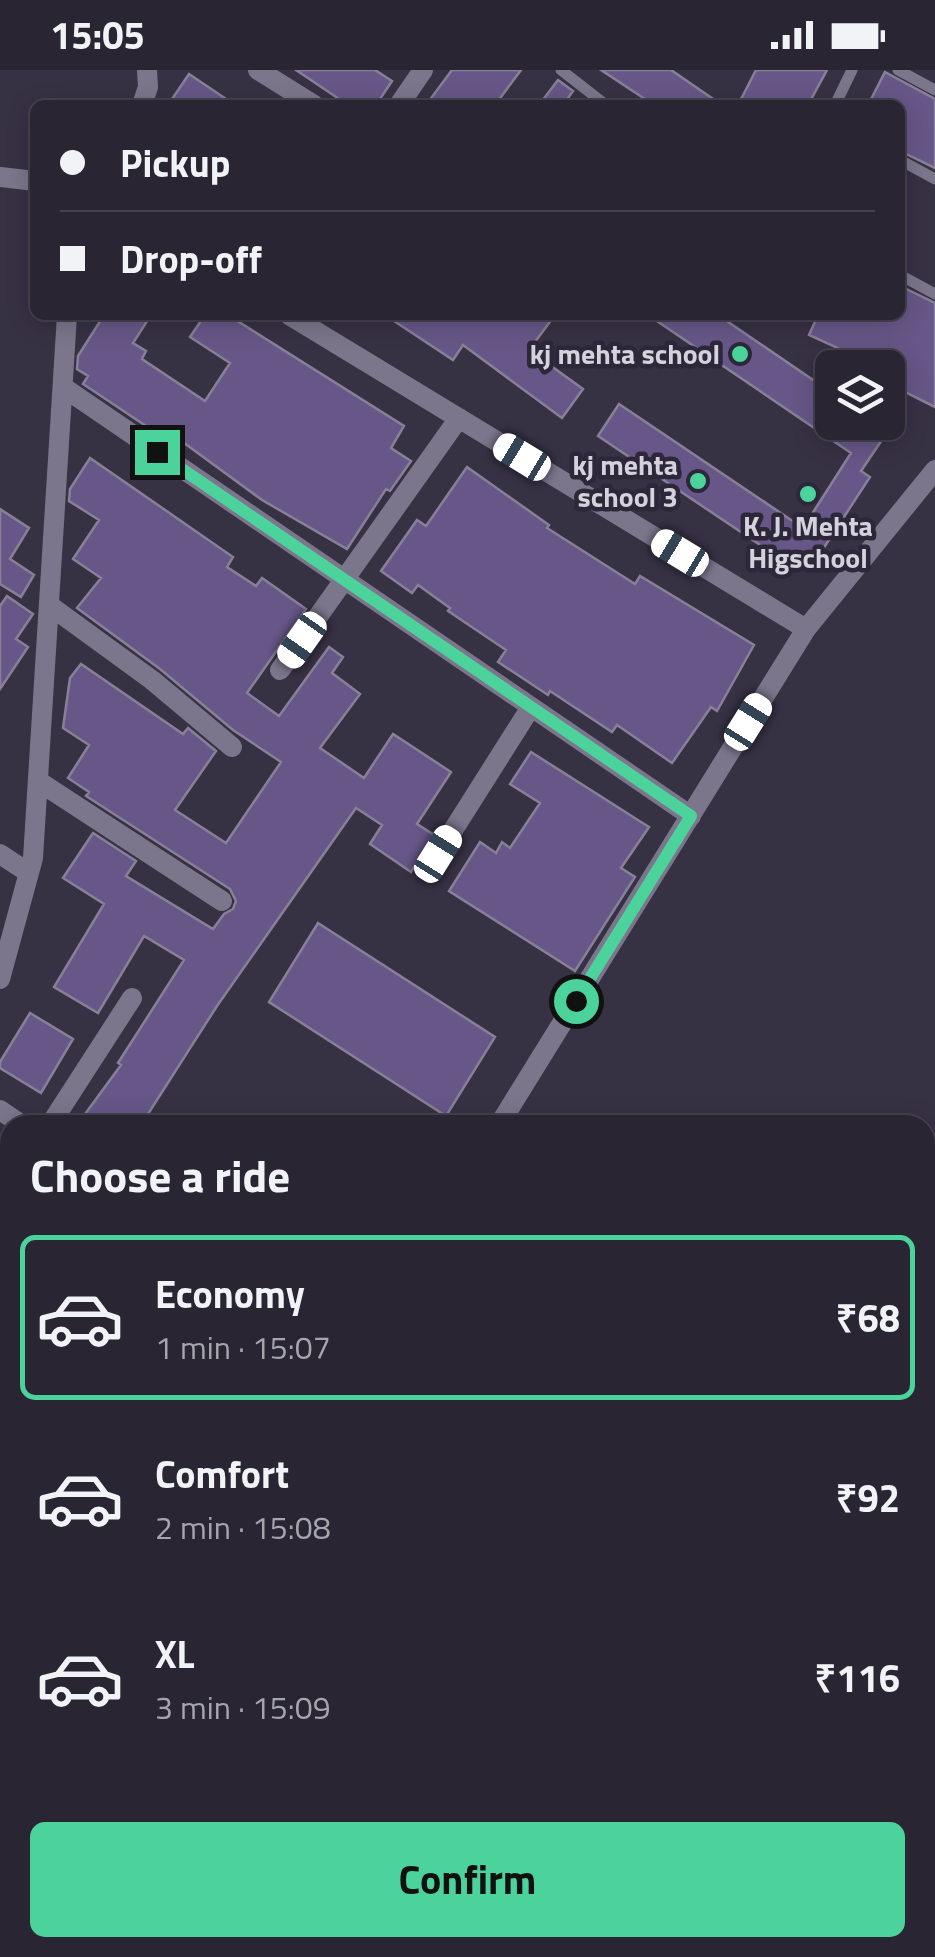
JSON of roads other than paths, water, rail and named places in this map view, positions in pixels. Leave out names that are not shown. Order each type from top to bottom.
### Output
[{"type":"street","points":[[144,100],[147,70]]},
{"type":"street","points":[[258,70],[306,100]]},
{"type":"street","points":[[402,100],[422,70]]},
{"type":"street","points":[[0,177],[30,180]]},
{"type":"street","points":[[0,978],[33,858],[68,320]]},
{"type":"street","points":[[298,320],[806,629]]},
{"type":"street","points":[[63,388],[691,816]]},
{"type":"street","points":[[280,670],[459,418]]},
{"type":"street","points":[[505,1115],[806,629],[935,470]]},
{"type":"street","points":[[49,605],[152,680],[232,747]]},
{"type":"street","points":[[438,854],[531,707]]},
{"type":"street","points":[[38,781],[222,901]]},
{"type":"street","points":[[0,854],[29,873]]},
{"type":"street","points":[[56,1115],[132,998]]},
{"type":"lane","points":[[561,70],[600,100]]},
{"type":"lane","points":[[837,100],[852,70]]},
{"type":"lane","points":[[898,70],[935,90]]},
{"type":"lane","points":[[905,163],[935,179]]},
{"type":"lane","points":[[905,278],[935,294]]},
{"type":"place","name":"kj mehta school","points":[[740,354]]},
{"type":"place","name":"kj mehta school 3","points":[[698,481]]},
{"type":"place","name":"K. J. Mehta Higschool","points":[[808,494]]}]
